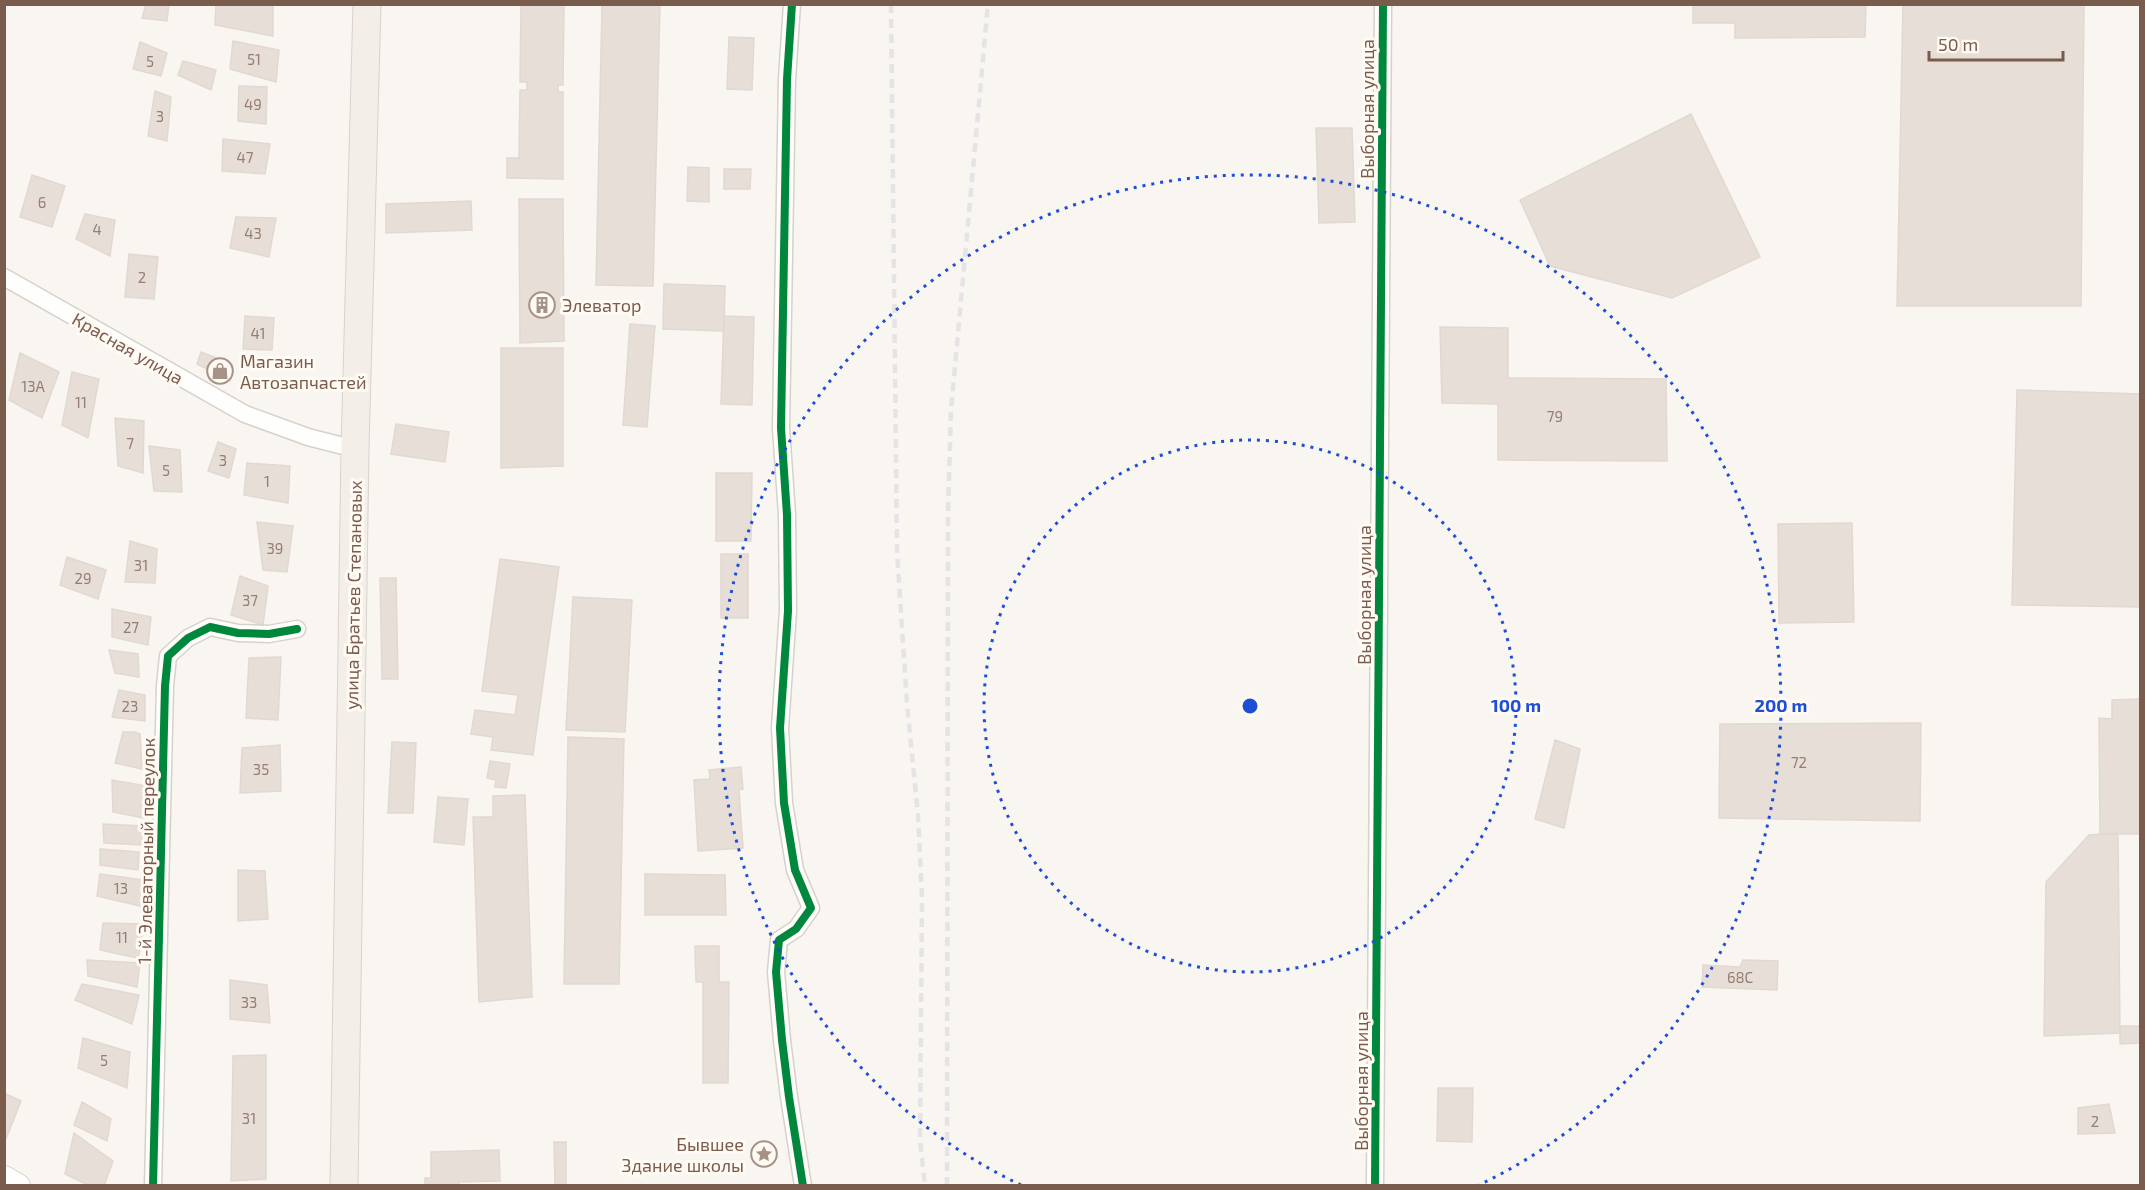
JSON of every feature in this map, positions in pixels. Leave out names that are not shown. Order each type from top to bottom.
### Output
[{"type":"main road","name":"улица Братьев Степановых","points":[[344,1185],[355,449],[367,4]]},
{"type":"main road","points":[[4,1178],[18,1185]]},
{"type":"street","points":[[792,4],[787,79],[781,428],[787,515],[788,611],[780,728],[784,802],[793,859],[795,870],[811,908],[796,929],[779,939],[776,972],[789,1097],[803,1185]]},
{"type":"street","name":"Выборная улица","points":[[1375,1185],[1383,4]]},
{"type":"street","name":"Красная улица","points":[[4,277],[245,414],[308,437],[355,449]]},
{"type":"street","name":"1-й Элеваторный переулок","points":[[153,1185],[165,686],[168,656],[188,638],[210,627],[238,633],[269,634],[297,629]]},
{"type":"building","points":[[146,4],[169,4],[167,21],[142,18]]},
{"type":"building","points":[[216,4],[273,5],[273,36],[215,25]]},
{"type":"building","points":[[521,4],[564,4],[563,85],[558,85],[558,92],[563,92],[563,179],[507,178],[507,158],[519,158],[520,90],[527,90],[527,82],[520,82]]},
{"type":"building","points":[[602,4],[660,4],[653,286],[596,285]]},
{"type":"building","points":[[1693,4],[1866,4],[1865,37],[1735,38],[1735,23],[1693,23]]},
{"type":"building","points":[[1903,4],[2084,4],[2081,306],[1897,306]]},
{"type":"building","points":[[729,37],[754,38],[752,90],[727,89]]},
{"type":"building","points":[[233,41],[279,50],[276,82],[230,69]]},
{"type":"building","points":[[140,42],[167,53],[161,76],[133,69]]},
{"type":"building","points":[[183,61],[216,70],[211,90],[178,75]]},
{"type":"building","points":[[239,86],[267,87],[266,124],[238,121]]},
{"type":"building","points":[[155,91],[171,97],[167,141],[148,136]]},
{"type":"building","points":[[1691,114],[1760,257],[1672,298],[1550,266],[1520,200]]},
{"type":"building","points":[[1316,128],[1352,128],[1355,222],[1319,223]]},
{"type":"building","points":[[223,139],[270,144],[265,174],[222,171]]},
{"type":"building","points":[[688,167],[709,168],[709,202],[687,201]]},
{"type":"building","points":[[724,169],[751,169],[750,189],[724,189]]},
{"type":"building","points":[[32,175],[65,186],[52,227],[20,217]]},
{"type":"building","name":"Элеватор","points":[[519,199],[563,199],[564,341],[520,343]]},
{"type":"building","points":[[471,201],[472,230],[386,233],[386,204]]},
{"type":"building","points":[[85,214],[115,220],[110,256],[76,239]]},
{"type":"building","points":[[236,217],[276,218],[269,257],[230,248]]},
{"type":"building","points":[[129,254],[158,257],[154,299],[125,297]]},
{"type":"building","points":[[664,284],[725,286],[724,331],[663,329]]},
{"type":"building","points":[[245,316],[274,318],[272,350],[243,349]]},
{"type":"building","points":[[724,316],[754,317],[752,405],[721,404]]},
{"type":"building","points":[[630,324],[655,326],[647,427],[623,425]]},
{"type":"building","points":[[1440,327],[1508,328],[1508,378],[1666,379],[1667,461],[1498,460],[1498,404],[1442,403]]},
{"type":"building","points":[[501,348],[563,348],[563,466],[501,468]]},
{"type":"building","name":"Магазин Автозапчастей","points":[[201,352],[232,364],[225,378],[197,364]]},
{"type":"building","points":[[20,353],[59,372],[42,418],[9,400]]},
{"type":"building","points":[[72,372],[99,379],[88,438],[62,425]]},
{"type":"building","points":[[2017,390],[2140,394],[2140,607],[2012,605]]},
{"type":"building","points":[[115,418],[144,421],[143,473],[118,466]]},
{"type":"building","points":[[396,424],[449,432],[445,462],[391,454]]},
{"type":"building","points":[[218,442],[236,449],[229,478],[208,471]]},
{"type":"building","points":[[149,446],[180,450],[182,492],[154,491]]},
{"type":"building","points":[[247,463],[290,466],[288,503],[244,495]]},
{"type":"building","points":[[716,473],[752,473],[751,541],[716,541]]},
{"type":"building","points":[[257,522],[293,526],[287,572],[263,570]]},
{"type":"building","points":[[1852,523],[1854,622],[1779,623],[1778,524]]},
{"type":"building","points":[[130,541],[157,549],[155,583],[125,582]]},
{"type":"building","points":[[721,554],[748,554],[748,618],[721,618]]},
{"type":"building","points":[[67,557],[106,570],[98,599],[60,585]]},
{"type":"building","points":[[500,559],[559,567],[533,755],[491,750],[493,737],[471,734],[475,710],[515,715],[518,695],[482,691]]},
{"type":"building","points":[[240,576],[268,586],[263,625],[231,615]]},
{"type":"building","points":[[380,578],[396,578],[398,679],[382,679]]},
{"type":"building","points":[[573,597],[632,600],[625,732],[566,730]]},
{"type":"building","points":[[112,609],[151,617],[148,645],[112,637]]},
{"type":"building","points":[[109,650],[138,654],[139,677],[115,673]]},
{"type":"building","points":[[281,657],[278,720],[246,718],[249,658]]},
{"type":"building","points":[[119,690],[145,695],[145,721],[112,717]]},
{"type":"building","points":[[2140,699],[2140,834],[2100,834],[2099,718],[2112,719],[2112,700]]},
{"type":"building","points":[[1921,723],[1920,821],[1719,818],[1720,724]]},
{"type":"building","points":[[123,732],[140,734],[142,769],[115,763]]},
{"type":"building","points":[[568,737],[624,739],[619,984],[564,984]]},
{"type":"building","points":[[1555,740],[1580,749],[1564,828],[1535,819]]},
{"type":"building","points":[[392,742],[416,743],[413,813],[388,813]]},
{"type":"building","points":[[280,745],[281,791],[240,793],[242,748]]},
{"type":"building","points":[[490,761],[510,764],[506,788],[495,787],[496,780],[487,778]]},
{"type":"building","points":[[741,767],[743,789],[739,790],[743,848],[698,851],[694,780],[710,779],[709,770]]},
{"type":"building","points":[[112,780],[147,786],[144,818],[113,812]]},
{"type":"building","points":[[525,795],[532,997],[479,1002],[473,817],[493,817],[493,796]]},
{"type":"building","points":[[438,797],[468,799],[464,845],[434,842]]},
{"type":"building","points":[[103,824],[143,826],[141,845],[104,843]]},
{"type":"building","points":[[2118,833],[2120,1033],[2044,1036],[2046,882],[2089,835]]},
{"type":"building","points":[[100,849],[139,852],[138,870],[100,865]]},
{"type":"building","points":[[238,870],[265,871],[268,919],[238,921]]},
{"type":"building","points":[[100,874],[143,880],[144,907],[97,896]]},
{"type":"building","points":[[645,874],[725,875],[726,915],[645,915]]},
{"type":"building","points":[[103,923],[145,924],[138,958],[100,950]]},
{"type":"building","points":[[695,946],[719,946],[719,982],[729,982],[728,1083],[703,1083],[703,982],[696,982]]},
{"type":"building","points":[[87,960],[140,963],[137,987],[88,976]]},
{"type":"building","points":[[1743,960],[1778,961],[1777,990],[1702,987],[1703,965],[1740,967]]},
{"type":"building","points":[[230,980],[267,985],[270,1023],[230,1019]]},
{"type":"building","points":[[82,984],[139,995],[132,1024],[75,1000]]},
{"type":"building","points":[[2120,1026],[2140,1026],[2140,1043],[2120,1044]]},
{"type":"building","points":[[83,1038],[130,1052],[127,1088],[78,1068]]},
{"type":"building","points":[[266,1055],[266,1179],[231,1181],[233,1056]]},
{"type":"building","points":[[1438,1088],[1473,1088],[1472,1142],[1437,1141]]},
{"type":"building","points":[[4,1093],[21,1101],[4,1144]]},
{"type":"building","points":[[82,1102],[111,1119],[107,1141],[74,1125]]},
{"type":"building","points":[[2109,1104],[2115,1133],[2078,1134],[2078,1108]]},
{"type":"building","points":[[74,1133],[113,1161],[104,1186],[90,1186],[65,1174]]},
{"type":"building","points":[[554,1142],[566,1142],[566,1186],[555,1186]]},
{"type":"building","points":[[499,1150],[500,1181],[459,1182],[459,1186],[425,1186],[425,1178],[431,1178],[431,1152]]},
{"type":"railway","points":[[891,4],[897,551],[907,704],[918,815],[922,898],[920,1140],[925,1186]]},
{"type":"railway","points":[[947,1186],[948,512],[951,410],[988,4]]},
{"type":"cycle path","points":[[792,4],[787,79],[781,428],[787,515],[788,611],[780,728],[784,803],[795,870],[811,908],[796,929],[779,940],[776,972],[789,1097],[803,1186]]},
{"type":"cycle path","points":[[1375,1186],[1383,4]]},
{"type":"cycle path","points":[[153,1186],[165,686],[168,656],[188,638],[210,627],[238,633],[269,634],[297,629]]},
{"type":"place","name":"Элеватор","points":[[542,305]]},
{"type":"place","name":"Магазин Автозапчастей","points":[[220,371]]},
{"type":"place","name":"Бывшее Здание школы","points":[[764,1154]]}]
